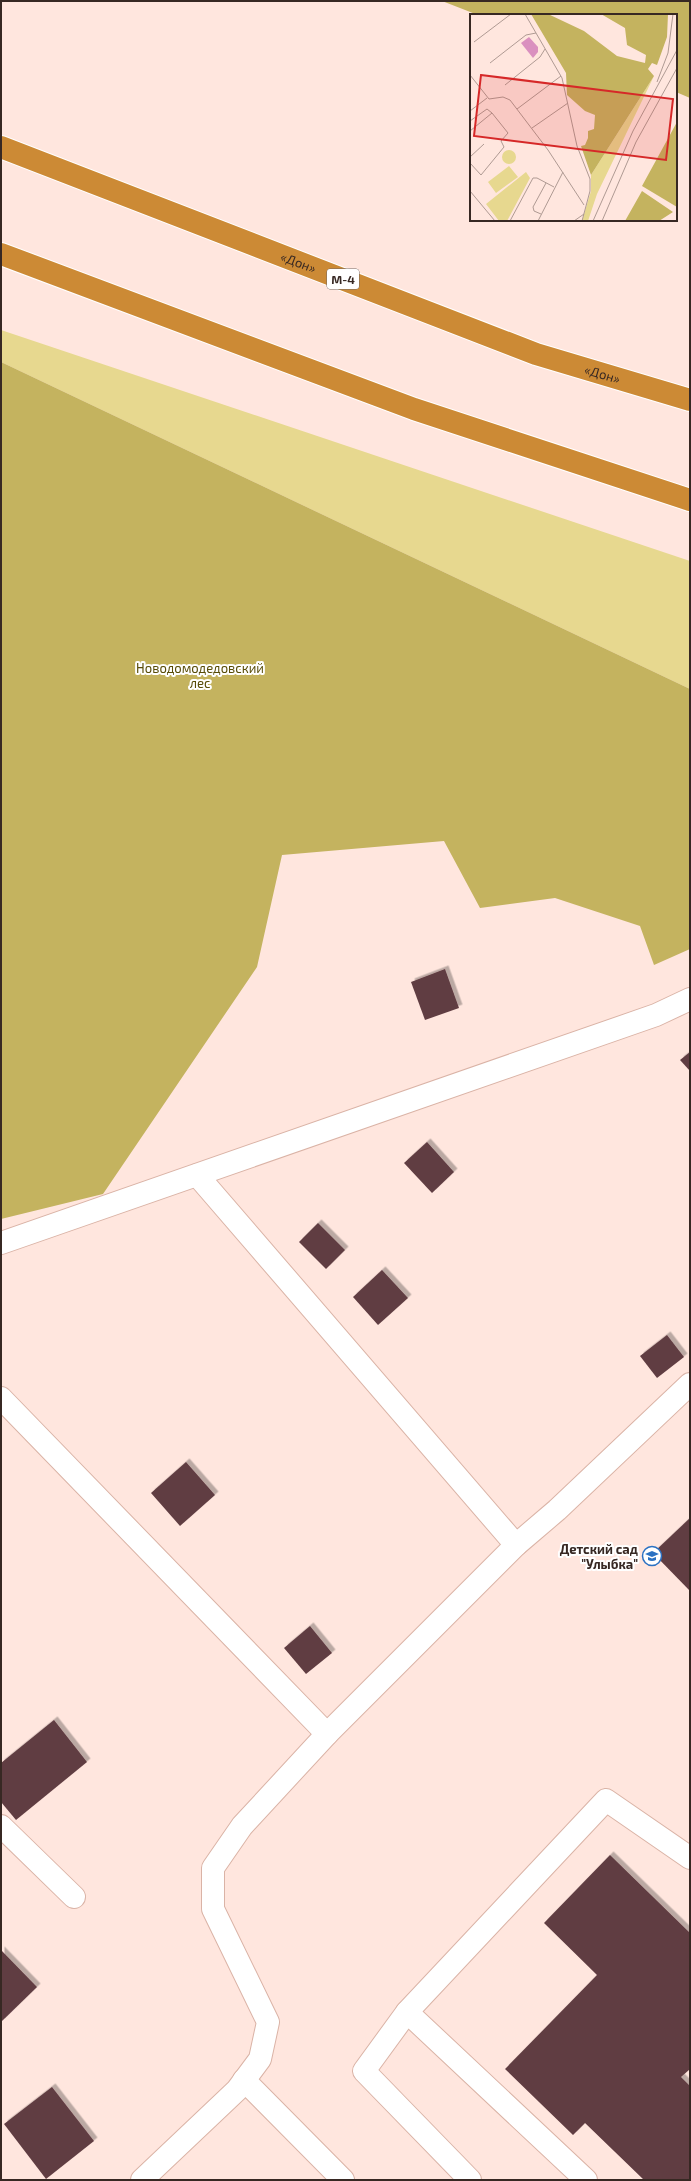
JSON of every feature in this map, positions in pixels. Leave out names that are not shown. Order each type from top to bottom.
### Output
[{"type":"highway","name":"«Дон»","points":[[1,147],[536,354],[690,400]]},
{"type":"highway","points":[[1,254],[414,409],[690,500]]},
{"type":"street","points":[[1,1243],[656,1015],[690,999]]},
{"type":"street","points":[[197,1175],[516,1545]]},
{"type":"street","points":[[142,2180],[237,2090],[260,2058],[268,2022],[213,1909],[213,1868],[242,1826],[327,1734],[516,1545],[557,1510],[690,1384]]},
{"type":"street","points":[[1,1398],[327,1734]]},
{"type":"street","points":[[470,2180],[364,2071],[407,2012],[606,1800],[690,1858]]},
{"type":"street","points":[[1,1826],[74,1897]]},
{"type":"street","points":[[407,2012],[586,2180]]},
{"type":"street","points":[[244,2080],[343,2180]]},
{"type":"shaded area","points":[[1,330],[690,561],[690,689],[1,362]]},
{"type":"green space","points":[[442,1],[690,1],[690,98],[677,92],[677,14],[475,14]]},
{"type":"green space","name":"Новодомодедовский лес","points":[[1,362],[690,689],[690,949],[654,965],[640,926],[555,898],[480,908],[444,841],[282,855],[257,967],[103,1194],[1,1219]]},
{"type":"building","points":[[445,969],[459,1008],[425,1020],[411,982]]},
{"type":"building","points":[[690,1052],[690,1071],[680,1060]]},
{"type":"building","points":[[427,1142],[454,1172],[432,1193],[404,1163]]},
{"type":"building","points":[[318,1223],[345,1250],[326,1269],[299,1242]]},
{"type":"building","points":[[382,1270],[408,1298],[378,1325],[353,1297]]},
{"type":"building","points":[[667,1335],[684,1357],[657,1378],[640,1356]]},
{"type":"building","points":[[186,1462],[215,1495],[180,1526],[151,1493]]},
{"type":"building","points":[[690,1518],[690,1591],[653,1553]]},
{"type":"building","points":[[310,1626],[332,1653],[306,1674],[284,1648]]},
{"type":"building","points":[[54,1720],[87,1762],[16,1820],[1,1802],[1,1763]]},
{"type":"building","points":[[610,1855],[690,1933],[690,2069],[681,2077],[690,2086],[690,2180],[644,2180],[585,2123],[573,2135],[505,2069],[597,1975],[544,1923]]},
{"type":"building","points":[[1,1950],[37,1987],[1,2022]]},
{"type":"building","points":[[52,2087],[94,2141],[46,2179],[4,2124]]},
{"type":"place","name":"Детский сад \"Улыбка\"","points":[[652,1556]]}]
